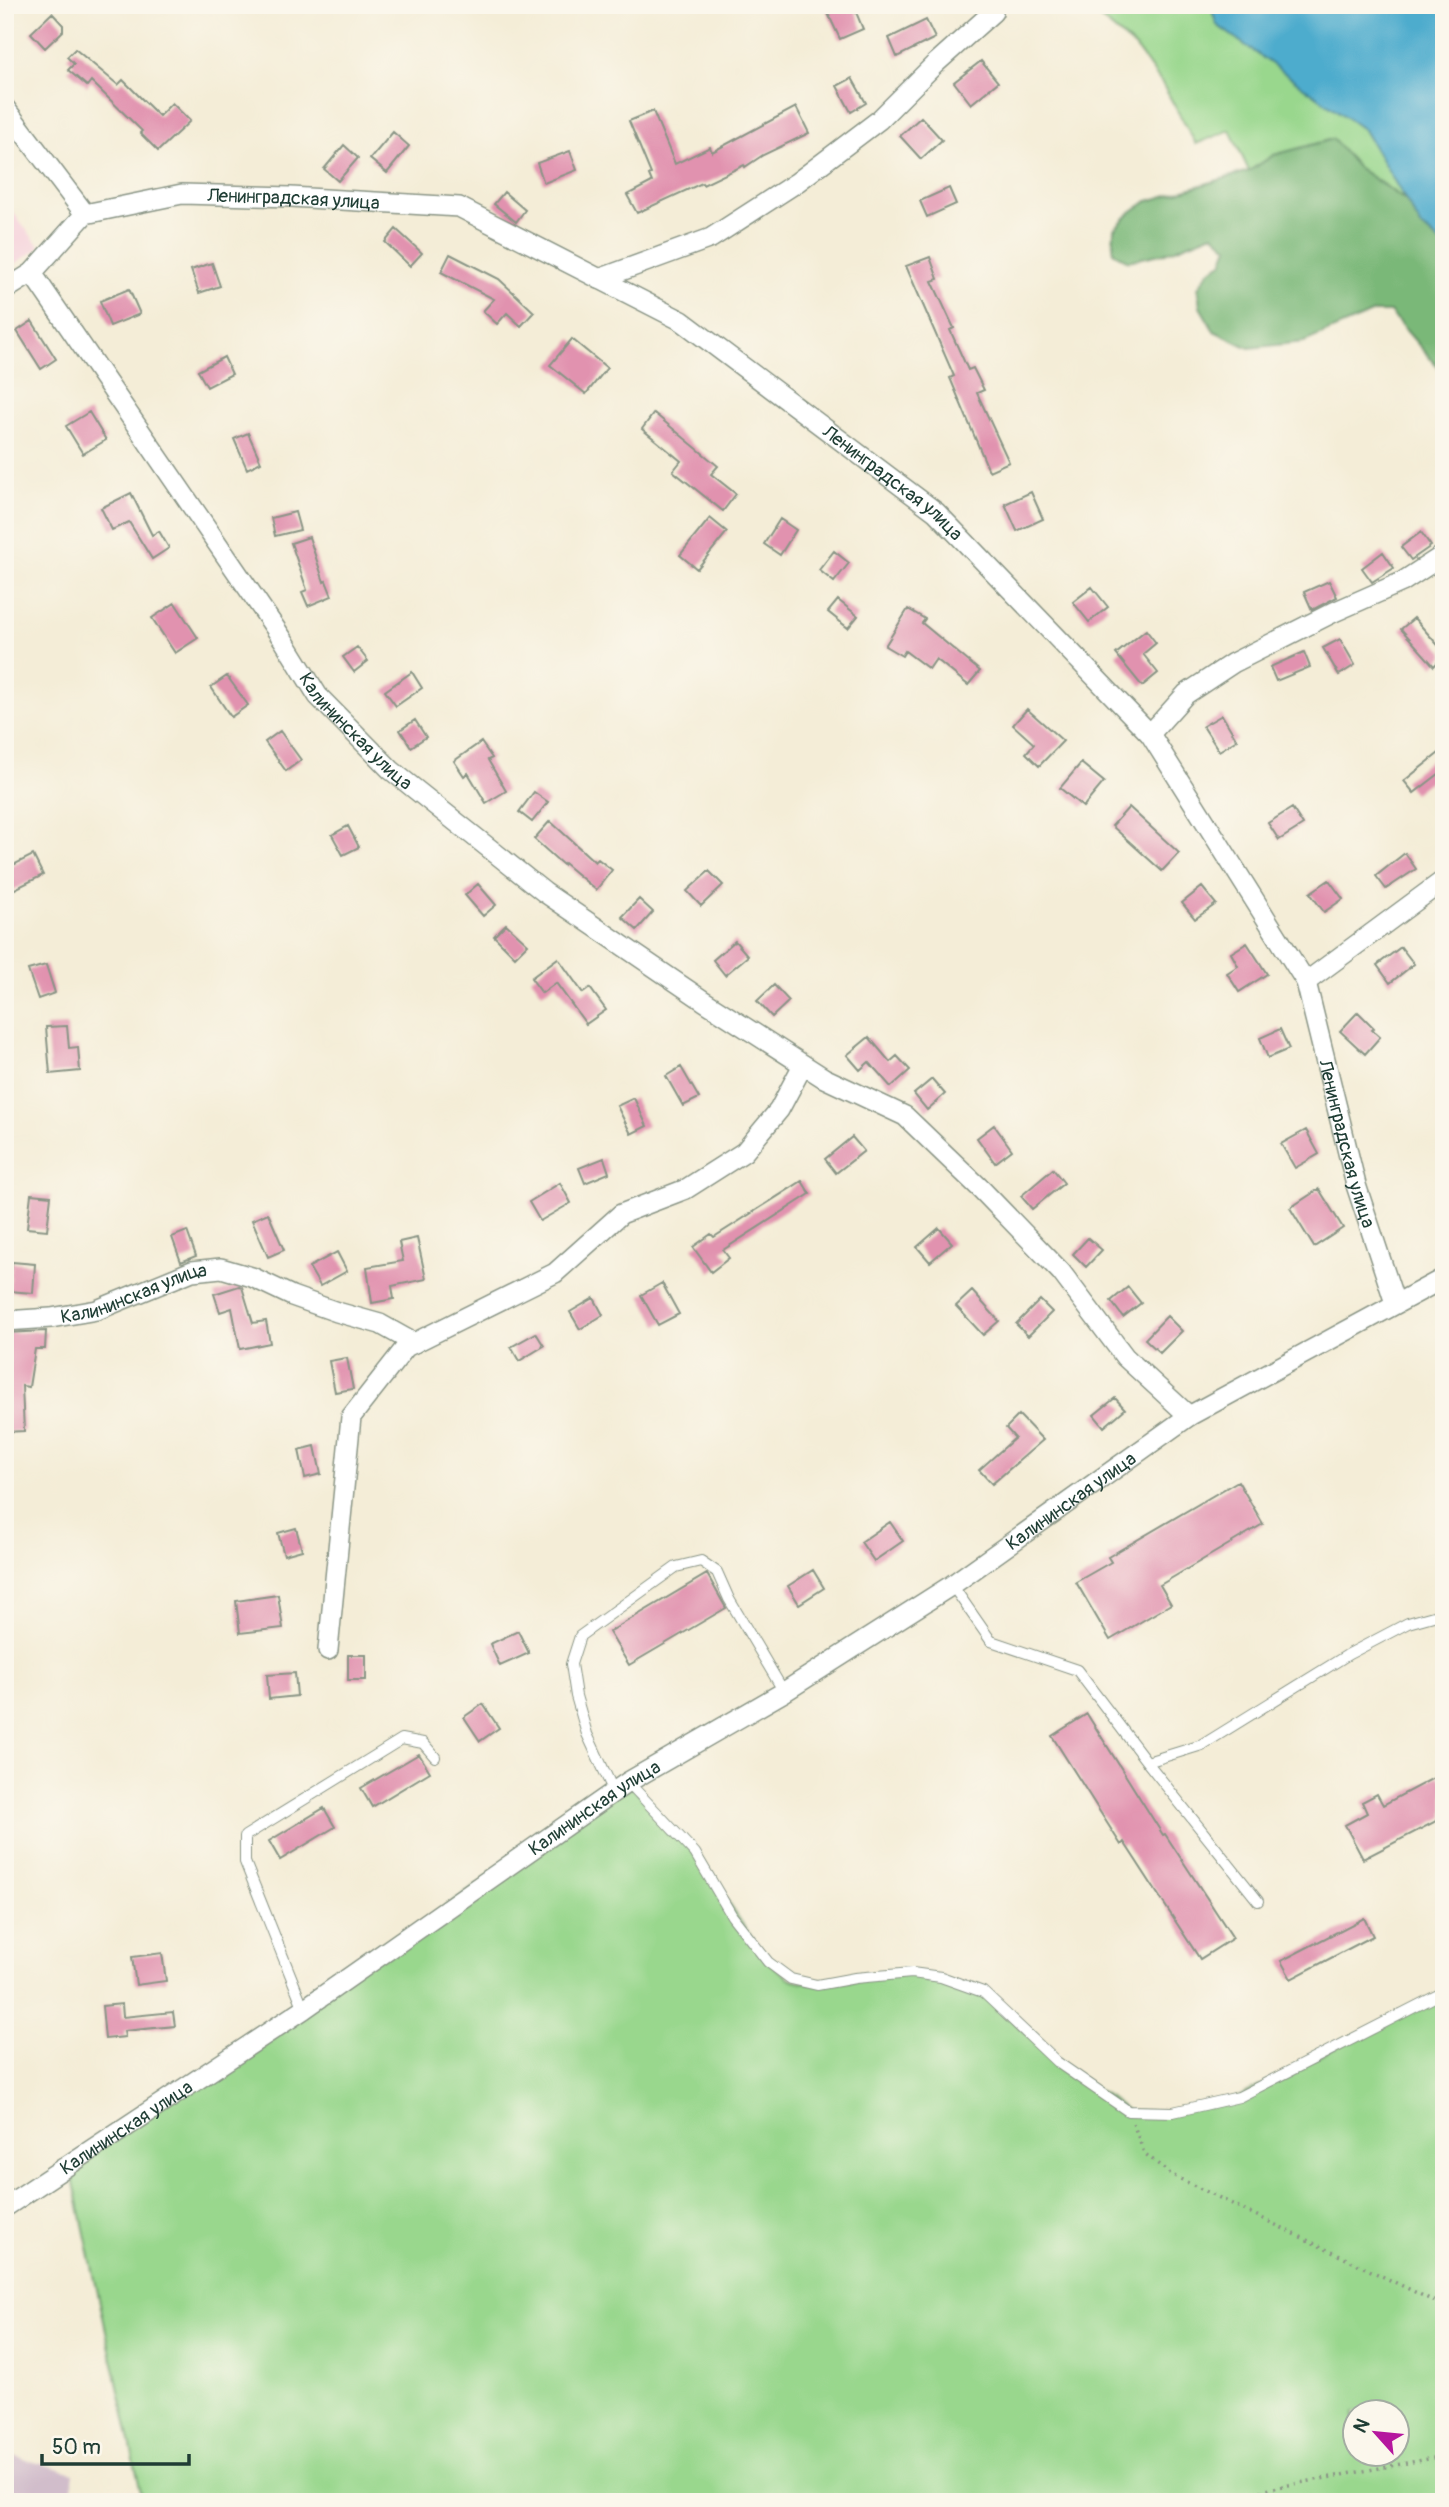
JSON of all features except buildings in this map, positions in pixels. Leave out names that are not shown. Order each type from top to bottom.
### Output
[{"type":"street","points":[[599,279],[711,238],[796,183],[879,120],[935,64],[993,12]]},
{"type":"street","points":[[5,108],[85,214],[32,273],[5,290]]},
{"type":"street","name":"Ленинградская улица","points":[[85,214],[182,194],[291,197],[459,207],[682,321],[936,512],[1150,734],[1306,982],[1356,1185],[1395,1303]]},
{"type":"street","name":"Калининская улица","points":[[32,273],[284,641],[318,696],[391,770],[544,892],[704,1001],[824,1078],[905,1116],[981,1189],[1061,1272],[1125,1357],[1189,1416]]},
{"type":"street","points":[[1150,734],[1186,694],[1233,663],[1334,612],[1402,582],[1442,556]]},
{"type":"street","points":[[1306,982],[1444,880]]},
{"type":"street","points":[[328,1650],[351,1417],[406,1348],[555,1273],[621,1214],[686,1189],[744,1152],[779,1110],[803,1065]]},
{"type":"street","name":"Калининская улица","points":[[5,1321],[51,1318],[97,1310],[192,1271],[221,1268],[252,1277],[292,1296],[337,1312],[380,1324],[414,1343]]},
{"type":"street","name":"Калининская улица","points":[[5,2207],[304,2009],[621,1787],[784,1692],[951,1585],[1189,1416],[1444,1278]]},
{"type":"lane","points":[[784,1692],[729,1599],[717,1572],[701,1561],[676,1567],[580,1636],[571,1664],[576,1696],[587,1734],[621,1787],[695,1853],[732,1916],[768,1962],[791,1979],[817,1985],[855,1978],[912,1973],[941,1978],[983,1992],[1057,2062],[1128,2111],[1173,2112],[1239,2097],[1444,1992]]},
{"type":"lane","points":[[951,1585],[991,1641],[1077,1670],[1258,1901]]},
{"type":"lane","points":[[1147,1762],[1202,1745],[1349,1654],[1408,1623],[1444,1613]]},
{"type":"lane","points":[[304,2009],[245,1862],[245,1836],[402,1738],[423,1743],[435,1757]]},
{"type":"path","points":[[1128,2111],[1144,2153],[1172,2175],[1444,2306]]},
{"type":"path","points":[[1220,2502],[1278,2487],[1444,2456]]},
{"type":"shaded area","points":[[5,202],[40,247],[5,271]]},
{"type":"shaded area","points":[[5,2454],[74,2473],[70,2502],[5,2502]]},
{"type":"green space","points":[[1084,5],[1444,5],[1444,246],[1421,226],[1406,200],[1357,167],[1333,140],[1274,155],[1249,171],[1230,130],[1196,144],[1163,85],[1135,47]]},
{"type":"green space","points":[[1333,139],[1357,167],[1406,201],[1421,226],[1444,246],[1444,374],[1390,312],[1374,312],[1304,342],[1249,348],[1214,331],[1200,307],[1198,288],[1209,271],[1222,263],[1228,247],[1213,234],[1165,253],[1128,261],[1113,252],[1114,229],[1131,212],[1148,201],[1249,171],[1274,155]]},
{"type":"green space","points":[[628,1782],[695,1853],[768,1962],[791,1979],[817,1985],[912,1973],[983,1992],[1057,2062],[1128,2111],[1173,2112],[1239,2097],[1444,1992],[1444,2502],[143,2502],[70,2164]]},
{"type":"water","points":[[1210,5],[1444,5],[1444,246],[1421,226],[1364,130],[1217,25]]}]
